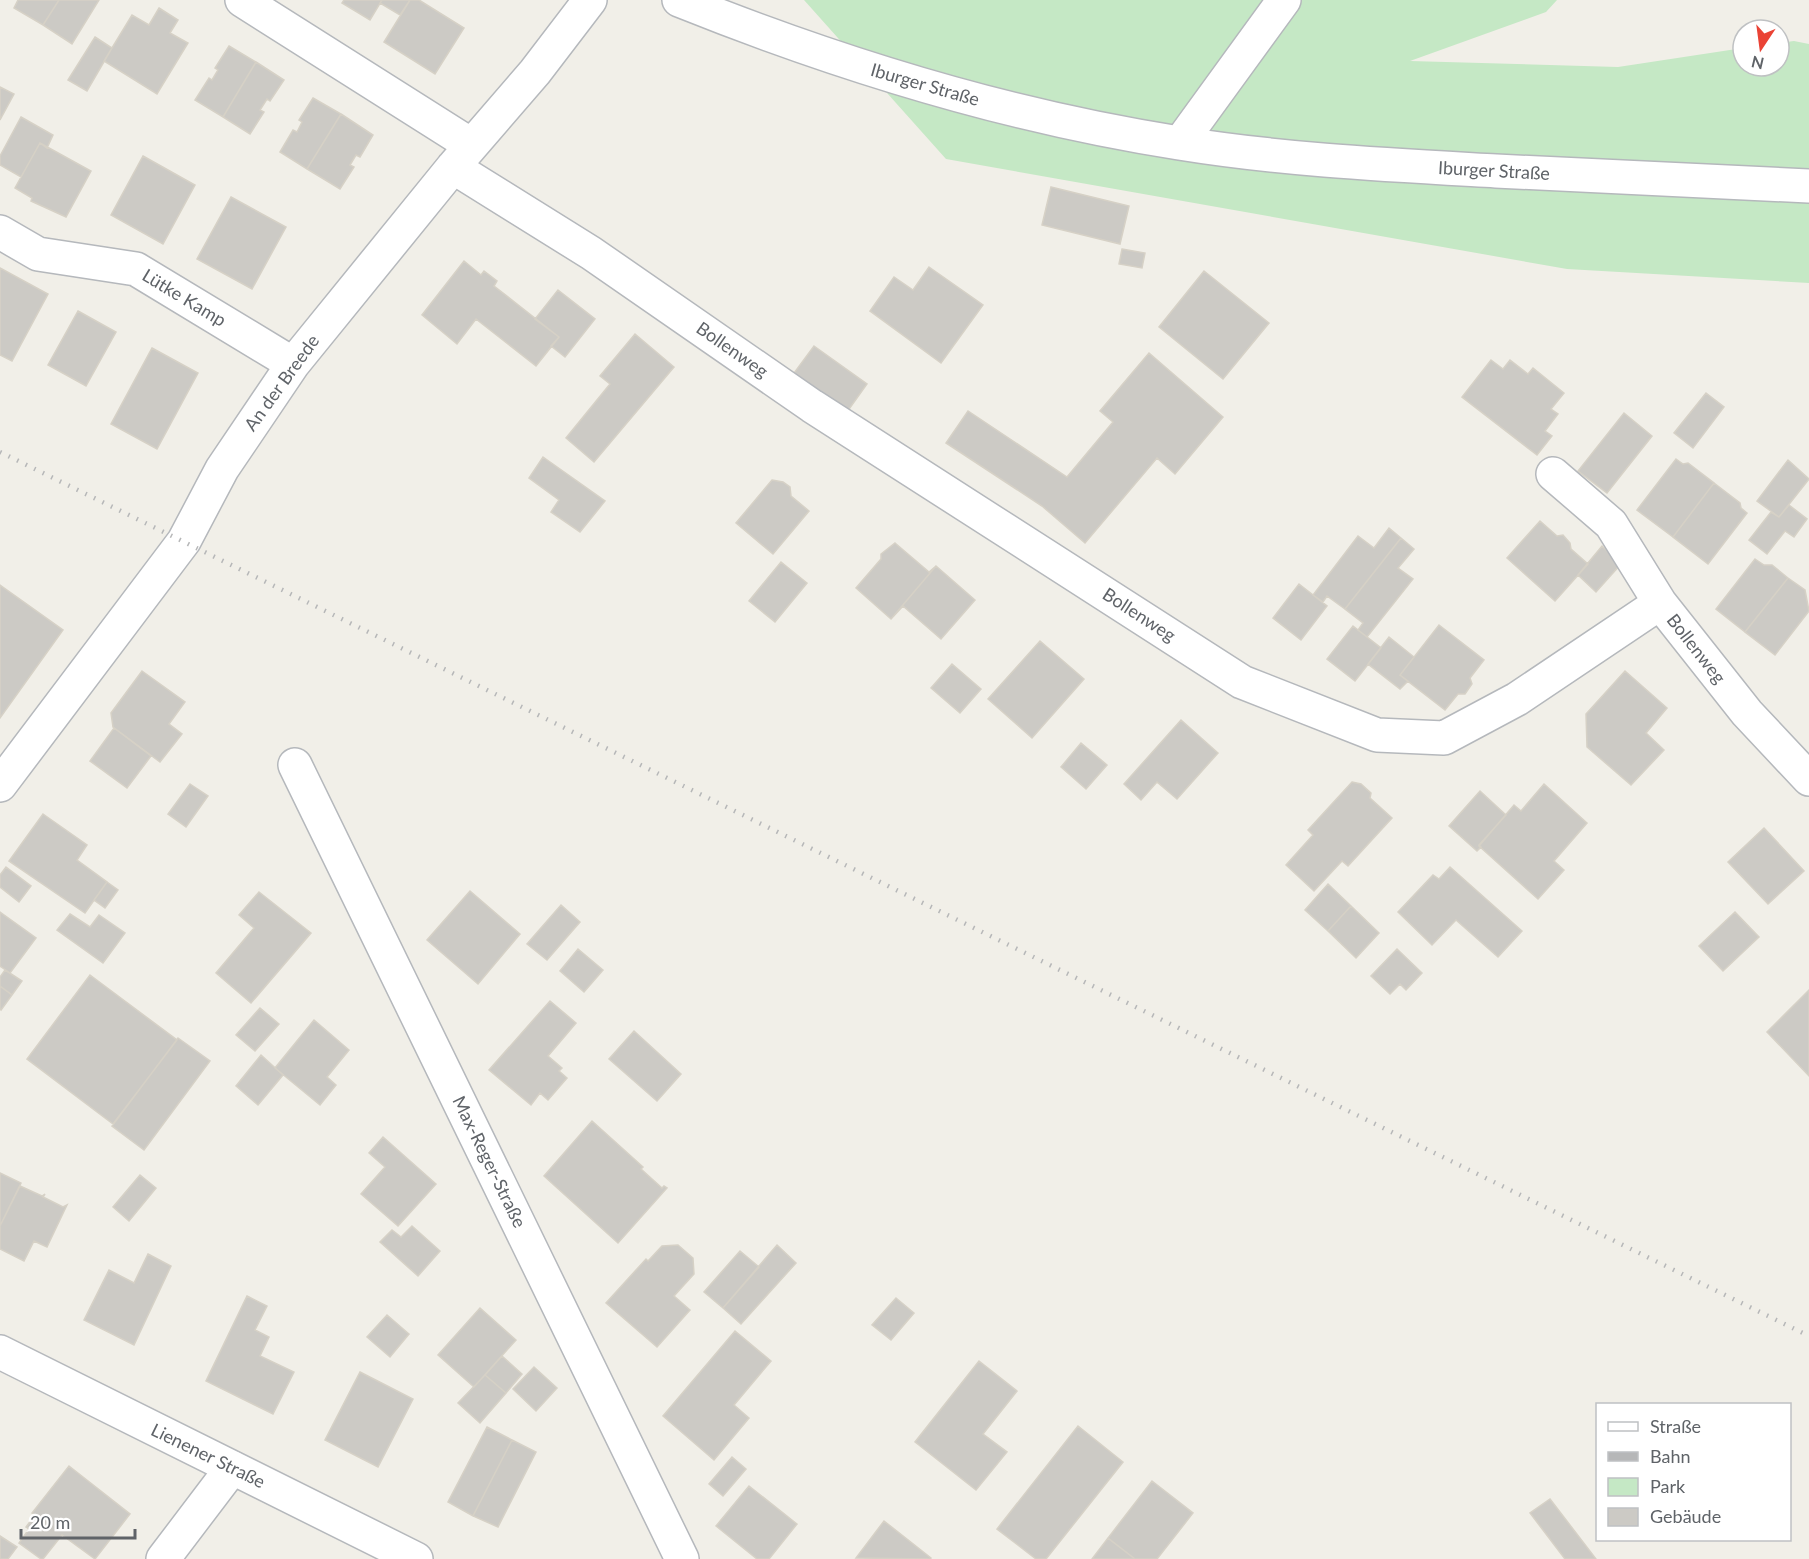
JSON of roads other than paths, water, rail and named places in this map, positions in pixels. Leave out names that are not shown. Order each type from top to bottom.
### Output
[{"type":"street","points":[[242,0],[462,156]]},
{"type":"street","name":"An der Breede","points":[[0,785],[184,541],[222,469],[293,364],[462,156],[535,72],[590,0]]},
{"type":"street","name":"Iburger Straße","points":[[679,0],[782,41],[928,88],[1076,124],[1180,144],[1345,163],[1809,186]]},
{"type":"street","points":[[1180,144],[1284,0]]},
{"type":"street","name":"Bollenweg","points":[[462,156],[591,253],[812,406],[1242,681],[1377,735],[1444,738],[1517,699],[1660,603],[1747,713],[1809,779]]},
{"type":"street","name":"Lütke Kamp","points":[[0,232],[38,254],[136,269],[293,364]]},
{"type":"street","points":[[1553,474],[1611,524],[1660,603]]},
{"type":"street","name":"Max-Reger-Straße","points":[[295,765],[682,1559]]},
{"type":"street","name":"Lienener Straße","points":[[0,1352],[416,1559]]},
{"type":"street","points":[[163,1559],[232,1468]]},
{"type":"railway","points":[[0,452],[1809,1336]]}]
